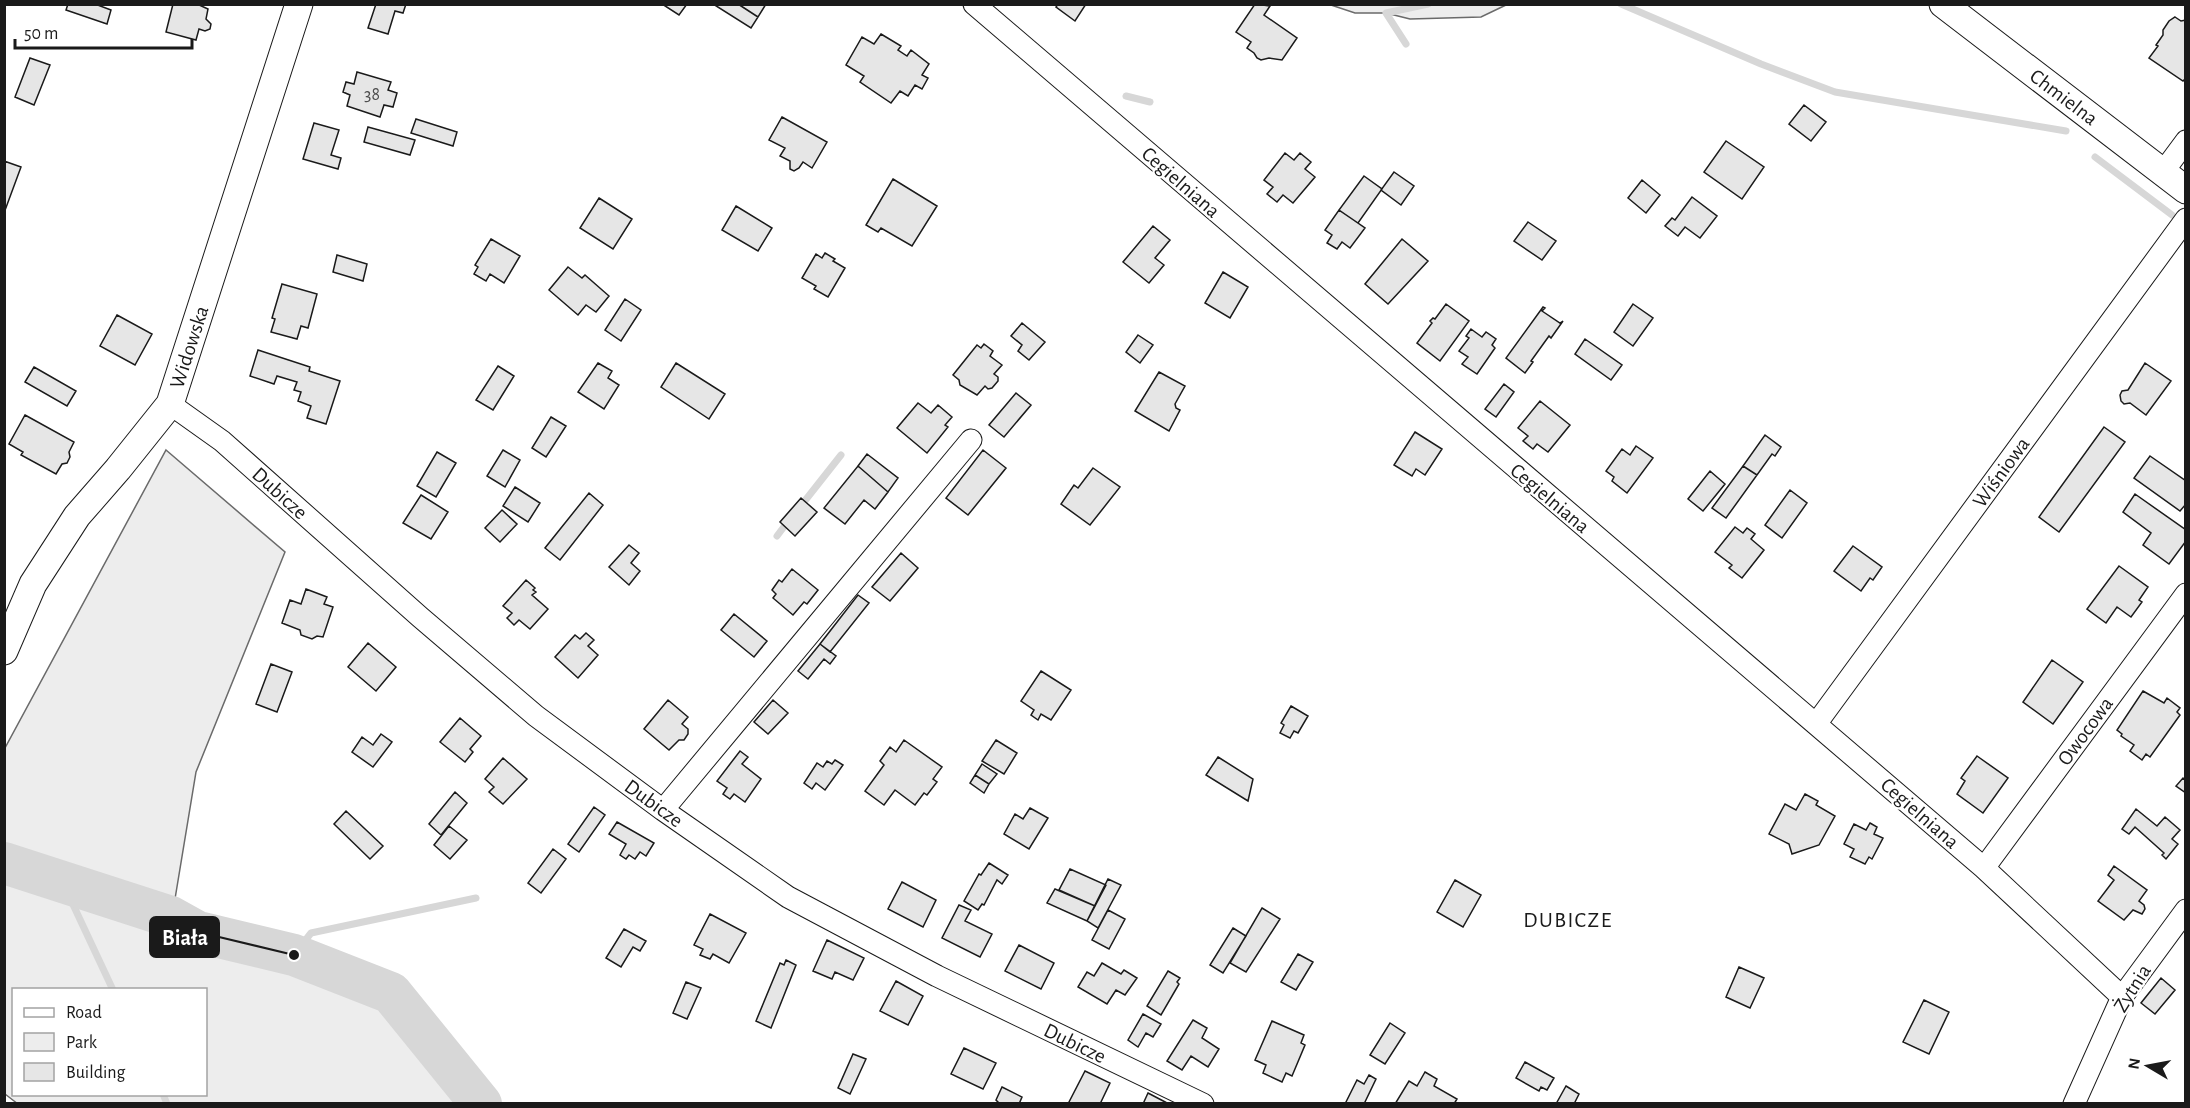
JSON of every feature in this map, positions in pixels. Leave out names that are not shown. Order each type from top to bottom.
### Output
[{"type":"street","name":"Widowska","points":[[4,651],[33,584],[77,516],[170,404],[299,4]]},
{"type":"street","name":"Cegielniana","points":[[974,4],[1984,868],[2122,997]]},
{"type":"street","name":"Chmielna","points":[[1943,4],[2186,190]]},
{"type":"street","points":[[2163,172],[2186,141]]},
{"type":"street","name":"Wiśniowa","points":[[1816,724],[2186,219]]},
{"type":"street","name":"Dubicze","points":[[170,404],[222,441],[420,617],[536,716],[663,810],[788,897],[937,976],[1203,1104]]},
{"type":"street","points":[[663,810],[971,440]]},
{"type":"street","name":"Owocowa","points":[[1984,868],[2186,594]]},
{"type":"street","name":"Żytnia","points":[[2073,1104],[2122,997],[2186,910]]},
{"type":"green space","points":[[1331,5],[1506,5],[1481,17],[1410,19],[1386,13],[1355,13]]},
{"type":"green space","points":[[166,450],[285,552],[196,772],[172,917],[198,932],[294,955],[391,993],[481,1103],[18,1104],[5,1094],[5,748]]},
{"type":"building","points":[[68,4],[95,4],[111,10],[107,24],[66,10]]},
{"type":"building","points":[[173,4],[197,4],[208,9],[206,19],[211,24],[210,29],[205,31],[199,29],[196,40],[166,32]]},
{"type":"building","points":[[376,4],[406,4],[403,13],[395,11],[388,34],[368,28]]},
{"type":"building","points":[[662,4],[687,4],[679,15]]},
{"type":"building","points":[[713,4],[738,4],[758,17],[751,28]]},
{"type":"building","points":[[738,4],[766,4],[758,17]]},
{"type":"building","points":[[1058,4],[1086,4],[1075,21],[1056,7]]},
{"type":"building","points":[[1255,4],[1270,6],[1264,15],[1297,38],[1282,60],[1257,58],[1247,48],[1251,42],[1236,32]]},
{"type":"building","points":[[2175,17],[2181,21],[2186,20],[2186,78],[2183,81],[2149,58],[2158,46],[2156,45],[2163,35],[2163,30]]},
{"type":"building","points":[[881,34],[901,46],[898,50],[907,56],[911,50],[929,64],[922,75],[928,78],[922,89],[915,85],[908,96],[900,91],[891,103],[860,82],[864,76],[846,65],[862,37],[874,44]]},
{"type":"building","points":[[30,58],[50,65],[34,105],[15,97]]},
{"type":"building","points":[[357,72],[391,82],[388,90],[397,93],[393,107],[384,105],[380,117],[347,106],[350,95],[343,92],[346,82],[354,84]]},
{"type":"building","points":[[1804,105],[1826,122],[1811,141],[1789,124]]},
{"type":"building","points":[[782,117],[827,142],[812,168],[803,162],[794,171],[790,169],[790,161],[780,156],[785,148],[769,140]]},
{"type":"building","points":[[416,119],[457,132],[453,146],[411,133]]},
{"type":"building","points":[[314,123],[339,130],[331,155],[341,158],[338,169],[303,159]]},
{"type":"building","points":[[368,127],[415,140],[410,155],[364,142]]},
{"type":"building","points":[[1726,141],[1764,167],[1742,199],[1704,172]]},
{"type":"building","points":[[1285,153],[1294,160],[1300,153],[1311,162],[1305,169],[1315,177],[1293,203],[1283,195],[1277,202],[1267,194],[1273,187],[1264,180]]},
{"type":"building","points":[[4,161],[21,167],[4,213]]},
{"type":"building","points":[[1394,172],[1414,186],[1401,205],[1381,190]]},
{"type":"building","points":[[1364,176],[1382,189],[1358,223],[1339,210]]},
{"type":"building","points":[[893,179],[937,206],[912,246],[881,228],[878,232],[866,225]]},
{"type":"building","points":[[1642,180],[1660,195],[1646,213],[1628,198]]},
{"type":"building","points":[[1692,197],[1717,216],[1700,238],[1685,227],[1678,236],[1665,226],[1672,218],[1675,220]]},
{"type":"building","points":[[599,198],[632,219],[613,249],[580,228]]},
{"type":"building","points":[[736,206],[772,228],[758,251],[722,230]]},
{"type":"building","points":[[1339,210],[1365,228],[1350,248],[1342,242],[1337,249],[1327,243],[1332,235],[1325,230]]},
{"type":"building","points":[[1528,222],[1556,241],[1542,260],[1514,241]]},
{"type":"building","points":[[1153,226],[1170,240],[1155,258],[1164,265],[1149,283],[1123,262]]},
{"type":"building","points":[[491,239],[520,256],[504,283],[490,274],[486,281],[474,274],[478,267],[475,265]]},
{"type":"building","points":[[1402,239],[1428,261],[1388,304],[1365,284]]},
{"type":"building","points":[[825,253],[845,268],[828,297],[814,289],[816,286],[802,278],[816,254],[822,258]]},
{"type":"building","points":[[337,255],[367,264],[363,281],[333,272]]},
{"type":"building","points":[[568,267],[582,278],[585,275],[609,296],[596,312],[586,305],[578,315],[549,290]]},
{"type":"building","points":[[1223,272],[1248,287],[1230,318],[1205,303]]},
{"type":"building","points":[[282,284],[317,294],[308,328],[301,326],[297,339],[271,332],[275,319],[272,318]]},
{"type":"building","points":[[625,299],[641,310],[621,341],[605,330]]},
{"type":"building","points":[[1446,304],[1469,321],[1440,361],[1417,343],[1432,323],[1430,321],[1435,319]]},
{"type":"building","points":[[1633,304],[1653,318],[1633,346],[1614,332]]},
{"type":"building","points":[[1543,307],[1545,308],[1542,311],[1560,323],[1563,321],[1551,338],[1549,336],[1525,373],[1506,358]]},
{"type":"building","points":[[117,315],[152,334],[135,365],[100,346]]},
{"type":"building","points":[[1022,323],[1045,342],[1029,360],[1018,351],[1022,345],[1011,336]]},
{"type":"building","points":[[1471,329],[1482,337],[1486,332],[1496,339],[1492,345],[1495,348],[1477,374],[1462,364],[1468,357],[1459,351],[1469,338],[1466,336]]},
{"type":"building","points":[[1138,335],[1153,345],[1140,363],[1126,352]]},
{"type":"building","points":[[1585,339],[1622,365],[1611,380],[1575,354]]},
{"type":"building","points":[[984,344],[993,351],[990,356],[1002,365],[994,374],[998,377],[998,381],[992,388],[988,389],[985,386],[977,395],[960,385],[959,380],[953,375],[977,345],[981,348]]},
{"type":"building","points":[[258,350],[310,367],[309,371],[340,381],[326,424],[307,418],[311,406],[298,401],[301,392],[294,390],[297,382],[277,376],[274,384],[250,376]]},
{"type":"building","points":[[598,363],[612,371],[608,378],[619,385],[604,409],[578,392]]},
{"type":"building","points":[[676,363],[725,394],[709,419],[661,387]]},
{"type":"building","points":[[2145,363],[2171,381],[2146,415],[2130,403],[2124,404],[2120,395],[2122,391],[2128,390]]},
{"type":"building","points":[[498,366],[514,376],[493,410],[476,400]]},
{"type":"building","points":[[34,367],[76,391],[67,406],[25,382]]},
{"type":"building","points":[[1159,372],[1185,386],[1175,404],[1180,410],[1169,431],[1135,411]]},
{"type":"building","points":[[1504,384],[1514,392],[1496,417],[1485,409]]},
{"type":"building","points":[[1016,393],[1031,405],[1004,437],[989,425]]},
{"type":"building","points":[[1540,401],[1570,425],[1548,452],[1537,444],[1533,449],[1523,441],[1528,436],[1518,428]]},
{"type":"building","points":[[918,403],[931,413],[938,405],[952,417],[945,425],[948,427],[927,453],[897,428]]},
{"type":"building","points":[[25,415],[74,442],[67,463],[62,464],[56,474],[21,455],[23,452],[9,444]]},
{"type":"building","points":[[551,417],[566,426],[546,457],[532,448]]},
{"type":"building","points":[[2104,427],[2125,442],[2059,532],[2039,517]]},
{"type":"building","points":[[1415,432],[1442,449],[1425,475],[1416,469],[1412,476],[1394,465]]},
{"type":"building","points":[[1765,435],[1781,447],[1775,456],[1772,454],[1757,475],[1743,466]]},
{"type":"building","points":[[1636,446],[1653,458],[1627,493],[1612,481],[1614,477],[1606,471],[1622,449],[1630,455]]},
{"type":"building","points":[[503,450],[520,460],[505,487],[487,476]]},
{"type":"building","points":[[983,450],[1006,468],[968,515],[946,498]]},
{"type":"building","points":[[437,452],[456,463],[436,497],[417,486]]},
{"type":"building","points":[[867,454],[898,478],[888,492],[858,466]]},
{"type":"building","points":[[2150,456],[2186,481],[2186,504],[2180,511],[2134,478]]},
{"type":"building","points":[[858,466],[888,492],[875,509],[864,500],[845,524],[824,508]]},
{"type":"building","points":[[1743,466],[1757,475],[1726,518],[1712,508]]},
{"type":"building","points":[[1093,468],[1120,487],[1090,525],[1061,504],[1074,485],[1078,488]]},
{"type":"building","points":[[1710,471],[1725,484],[1703,511],[1688,499]]},
{"type":"building","points":[[515,487],[540,503],[528,522],[503,506]]},
{"type":"building","points":[[1790,490],[1807,503],[1782,538],[1765,525]]},
{"type":"building","points":[[589,493],[603,505],[560,560],[545,548]]},
{"type":"building","points":[[2135,494],[2186,530],[2186,541],[2169,564],[2143,545],[2151,533],[2123,512]]},
{"type":"building","points":[[421,495],[448,512],[431,539],[403,523]]},
{"type":"building","points":[[801,498],[817,512],[795,536],[780,522]]},
{"type":"building","points":[[502,510],[517,524],[500,542],[485,528]]},
{"type":"building","points":[[1735,527],[1743,533],[1747,528],[1755,534],[1751,539],[1764,550],[1742,578],[1729,568],[1732,565],[1715,552]]},
{"type":"building","points":[[629,545],[639,553],[631,563],[640,571],[629,585],[609,567]]},
{"type":"building","points":[[1853,546],[1882,567],[1861,591],[1834,571]]},
{"type":"building","points":[[901,553],[918,568],[890,601],[872,587]]},
{"type":"building","points":[[2119,566],[2148,587],[2139,600],[2142,602],[2131,617],[2117,607],[2106,623],[2087,609]]},
{"type":"building","points":[[792,569],[818,590],[807,604],[804,602],[793,615],[773,598],[776,594],[772,590],[779,580],[782,582]]},
{"type":"building","points":[[526,580],[535,588],[533,590],[536,592],[532,595],[548,609],[530,629],[519,620],[514,625],[507,618],[512,613],[503,606]]},
{"type":"building","points":[[306,589],[327,597],[324,604],[333,607],[323,637],[317,636],[312,639],[301,635],[300,630],[282,623],[290,600],[301,604]]},
{"type":"building","points":[[858,595],[869,603],[830,652],[820,644]]},
{"type":"building","points":[[734,614],[767,641],[754,657],[721,630]]},
{"type":"building","points":[[586,633],[594,640],[588,646],[598,655],[578,678],[555,657],[575,635],[580,639]]},
{"type":"building","points":[[368,643],[396,667],[376,691],[348,667]]},
{"type":"building","points":[[820,644],[836,656],[830,664],[824,659],[808,679],[798,671]]},
{"type":"building","points":[[2052,660],[2083,682],[2053,724],[2023,702]]},
{"type":"building","points":[[271,664],[292,672],[277,712],[256,704]]},
{"type":"building","points":[[1041,671],[1071,690],[1051,720],[1041,714],[1038,720],[1031,715],[1034,710],[1021,701]]},
{"type":"building","points":[[2143,691],[2164,703],[2167,698],[2180,708],[2177,712],[2180,715],[2150,757],[2146,754],[2142,760],[2130,751],[2134,745],[2121,736],[2122,734],[2117,730]]},
{"type":"building","points":[[668,700],[688,717],[682,724],[688,729],[688,734],[684,740],[679,740],[669,750],[644,729]]},
{"type":"building","points":[[773,700],[788,713],[768,734],[754,722]]},
{"type":"building","points":[[1291,706],[1308,716],[1298,733],[1294,731],[1290,738],[1280,733],[1284,725],[1281,723]]},
{"type":"building","points":[[460,718],[481,736],[470,749],[473,752],[465,762],[440,742]]},
{"type":"building","points":[[381,734],[392,742],[373,767],[352,752],[362,737],[373,745]]},
{"type":"building","points":[[904,740],[942,767],[933,779],[937,782],[915,805],[895,790],[884,805],[865,791],[884,765],[880,761],[890,747],[896,752]]},
{"type":"building","points":[[996,740],[1017,753],[1004,774],[982,761]]},
{"type":"building","points":[[740,751],[748,757],[742,764],[761,779],[745,802],[734,794],[730,799],[723,794],[727,788],[717,781]]},
{"type":"building","points":[[1977,756],[2008,778],[1983,813],[1957,794],[1965,781],[1961,778]]},
{"type":"building","points":[[1218,757],[1253,779],[1248,801],[1206,775]]},
{"type":"building","points":[[503,758],[527,779],[503,804],[489,792],[494,787],[485,779]]},
{"type":"building","points":[[835,760],[843,765],[825,790],[816,783],[812,789],[804,783],[817,763],[823,767],[827,761],[832,764]]},
{"type":"building","points":[[982,764],[997,774],[989,784],[975,775]]},
{"type":"building","points":[[975,775],[989,784],[984,793],[970,783]]},
{"type":"building","points":[[2183,778],[2186,781],[2186,793],[2176,786]]},
{"type":"building","points":[[455,792],[467,803],[441,835],[429,824]]},
{"type":"building","points":[[1805,794],[1818,801],[1816,805],[1835,816],[1819,845],[1792,854],[1789,844],[1769,834],[1785,804],[1796,810]]},
{"type":"building","points":[[594,807],[605,815],[579,852],[568,844]]},
{"type":"building","points":[[1030,808],[1048,818],[1029,849],[1004,834],[1015,814],[1023,819]]},
{"type":"building","points":[[2136,809],[2157,826],[2165,817],[2180,830],[2172,839],[2178,844],[2166,859],[2162,855],[2164,853],[2135,827],[2129,834],[2122,829]]},
{"type":"building","points":[[346,811],[383,846],[370,859],[334,824]]},
{"type":"building","points":[[617,822],[654,843],[646,856],[640,852],[635,859],[629,855],[626,859],[620,855],[626,844],[609,834]]},
{"type":"building","points":[[1870,823],[1877,827],[1874,834],[1883,838],[1872,859],[1869,857],[1865,864],[1850,857],[1854,849],[1844,844],[1854,824],[1866,830]]},
{"type":"building","points":[[449,826],[467,840],[450,859],[434,845]]},
{"type":"building","points":[[553,849],[566,859],[541,893],[528,883]]},
{"type":"building","points":[[989,863],[1008,875],[1002,884],[997,880],[984,905],[982,904],[978,910],[964,901],[979,874],[981,875]]},
{"type":"building","points":[[2114,866],[2147,890],[2139,901],[2145,909],[2142,914],[2133,910],[2124,920],[2098,901],[2114,880],[2108,875]]},
{"type":"building","points":[[1070,869],[1106,885],[1095,906],[1059,890]]},
{"type":"building","points":[[1108,879],[1121,885],[1098,928],[1087,921]]},
{"type":"building","points":[[1455,880],[1481,895],[1463,927],[1437,912]]},
{"type":"building","points":[[902,882],[936,900],[923,927],[888,909]]},
{"type":"building","points":[[1055,889],[1095,906],[1087,921],[1047,903]]},
{"type":"building","points":[[959,905],[971,910],[965,921],[992,934],[980,957],[942,938]]},
{"type":"building","points":[[1262,908],[1280,919],[1246,972],[1230,963]]},
{"type":"building","points":[[1108,910],[1125,919],[1109,949],[1092,940]]},
{"type":"building","points":[[710,914],[746,933],[729,963],[713,954],[710,959],[700,955],[703,949],[694,945]]},
{"type":"building","points":[[1233,928],[1246,936],[1223,973],[1210,965]]},
{"type":"building","points":[[624,929],[646,941],[640,951],[633,947],[621,967],[606,958]]},
{"type":"building","points":[[827,940],[864,958],[853,980],[835,972],[832,979],[813,971]]},
{"type":"building","points":[[1019,945],[1054,963],[1041,989],[1005,971]]},
{"type":"building","points":[[1298,954],[1313,962],[1296,990],[1281,982]]},
{"type":"building","points":[[786,960],[796,965],[771,1028],[756,1021],[780,963],[784,965]]},
{"type":"building","points":[[1102,963],[1121,974],[1124,970],[1137,978],[1125,995],[1116,990],[1107,1004],[1078,987],[1087,972],[1094,976]]},
{"type":"building","points":[[1739,967],[1764,978],[1750,1008],[1726,997]]},
{"type":"building","points":[[1168,971],[1180,978],[1177,982],[1179,984],[1161,1015],[1147,1006]]},
{"type":"building","points":[[2161,978],[2175,990],[2155,1014],[2141,1003]]},
{"type":"building","points":[[896,981],[923,996],[908,1025],[880,1011]]},
{"type":"building","points":[[686,982],[701,988],[687,1019],[673,1013]]},
{"type":"building","points":[[1924,1000],[1949,1012],[1929,1054],[1903,1042]]},
{"type":"building","points":[[1143,1014],[1161,1024],[1153,1037],[1146,1033],[1138,1047],[1128,1040]]},
{"type":"building","points":[[1193,1020],[1207,1028],[1202,1038],[1219,1049],[1208,1067],[1191,1056],[1182,1070],[1167,1061]]},
{"type":"building","points":[[1272,1021],[1304,1035],[1301,1043],[1305,1045],[1292,1076],[1286,1073],[1282,1082],[1263,1073],[1266,1065],[1255,1060]]},
{"type":"building","points":[[1390,1023],[1405,1033],[1385,1064],[1370,1055]]},
{"type":"building","points":[[964,1048],[996,1063],[983,1089],[951,1074]]},
{"type":"building","points":[[853,1054],[866,1059],[850,1094],[838,1088]]},
{"type":"building","points":[[1525,1062],[1554,1078],[1547,1090],[1541,1087],[1539,1091],[1516,1078]]},
{"type":"building","points":[[1085,1071],[1110,1083],[1100,1104],[1068,1104]]},
{"type":"building","points":[[1425,1072],[1437,1079],[1434,1086],[1457,1099],[1454,1104],[1395,1104],[1409,1081],[1417,1086]]},
{"type":"building","points":[[1369,1075],[1376,1079],[1364,1104],[1345,1104],[1357,1080],[1364,1084]]},
{"type":"building","points":[[1566,1086],[1579,1094],[1574,1104],[1556,1104]]},
{"type":"building","points":[[1002,1087],[1022,1097],[1019,1104],[1000,1104],[996,1100]]},
{"type":"building","points":[[1148,1093],[1169,1104],[1143,1104]]},
{"type":"waterway","points":[[1406,44],[1386,13],[1428,4]]},
{"type":"waterway","points":[[1621,4],[1761,64],[1835,92],[2066,131]]},
{"type":"waterway","points":[[1126,96],[1150,102]]},
{"type":"waterway","points":[[2095,157],[2172,215]]},
{"type":"waterway","points":[[800,507],[841,455]]},
{"type":"waterway","points":[[777,536],[789,520]]},
{"type":"waterway","points":[[4,863],[171,917],[198,932],[294,955],[391,993],[481,1104]]},
{"type":"waterway","points":[[62,881],[112,988]]},
{"type":"waterway","points":[[294,955],[311,933],[476,898]]},
{"type":"waterway","points":[[164,1096],[167,1104]]},
{"type":"place","name":"Biała","points":[[294,955]]},
{"type":"district","name":"DUBICZE","points":[[1568,919]]}]
